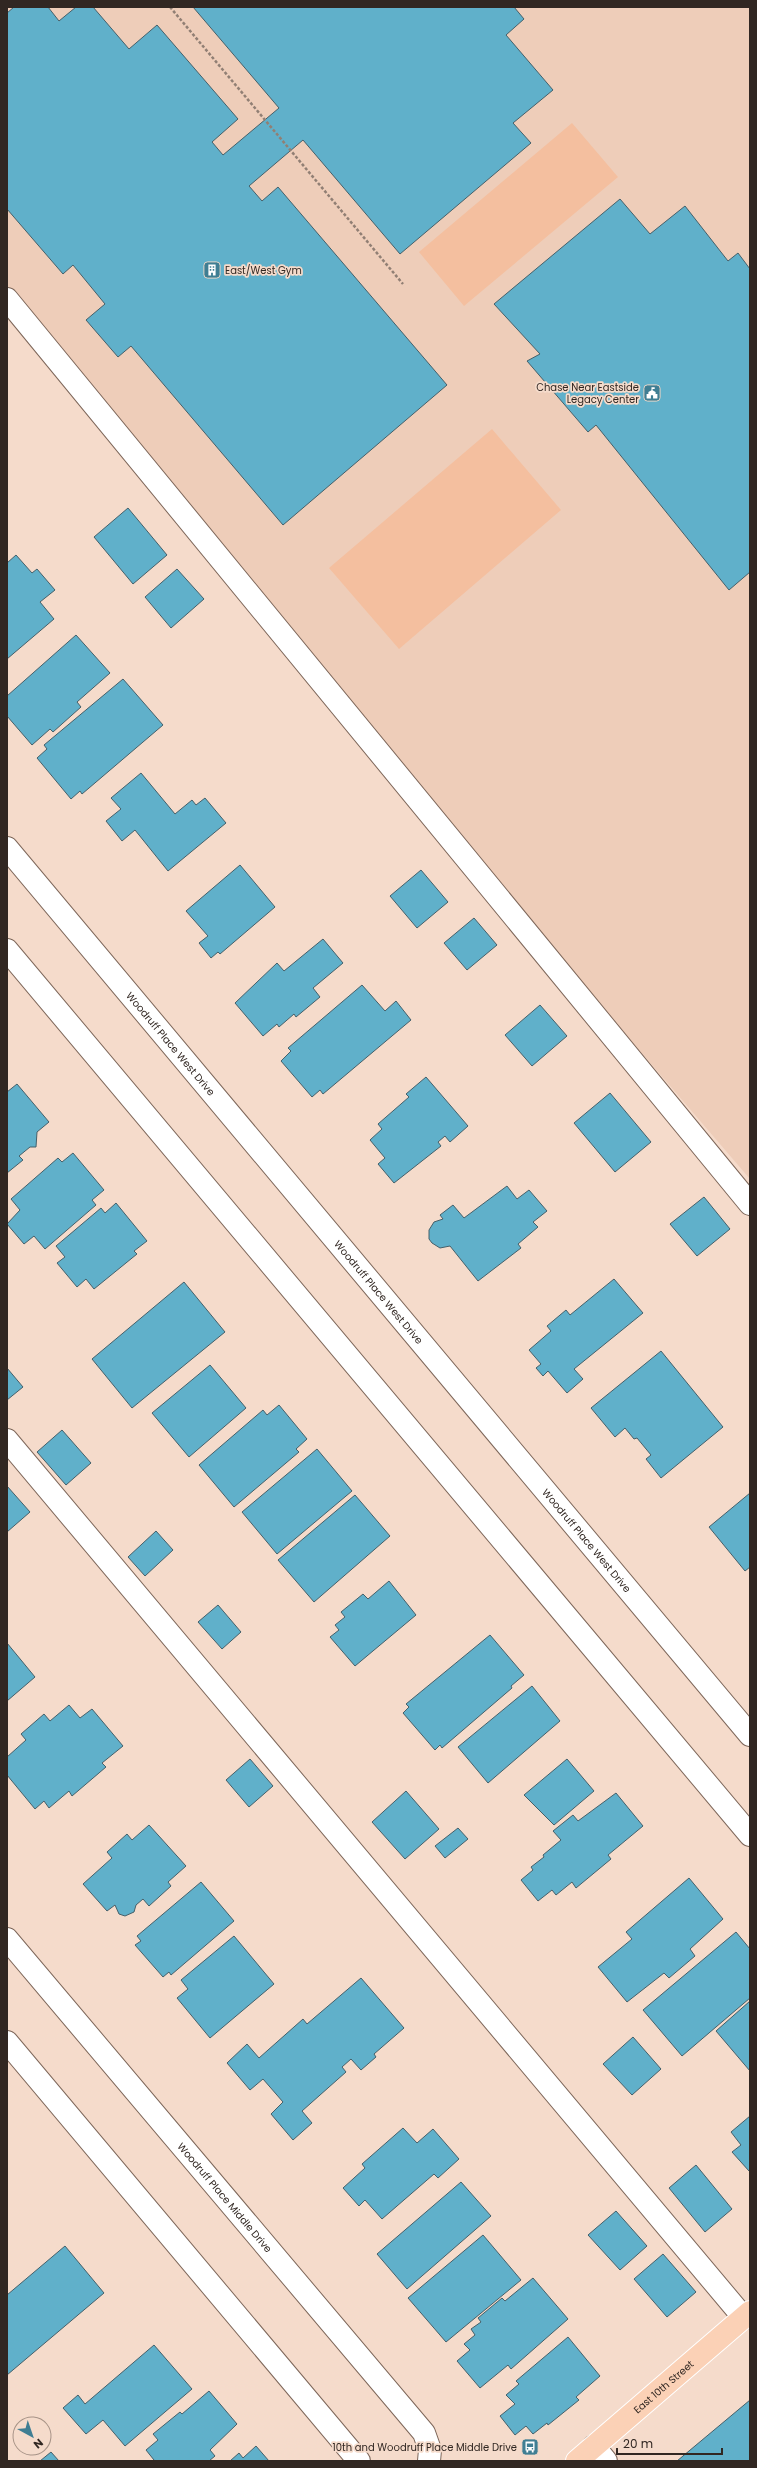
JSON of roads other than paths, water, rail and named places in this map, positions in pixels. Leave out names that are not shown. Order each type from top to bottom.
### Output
[{"type":"main road","name":"East 10th Street","points":[[577,2461],[600,2454],[747,2315]]},
{"type":"street","points":[[7,298],[750,1204]]},
{"type":"street","name":"Woodruff Place West Drive","points":[[7,848],[750,1735]]},
{"type":"street","points":[[7,950],[750,1835]]},
{"type":"street","points":[[7,1440],[747,2315]]},
{"type":"street","name":"Woodruff Place Middle Drive","points":[[7,1939],[424,2433],[430,2450],[429,2461]]},
{"type":"street","points":[[7,2042],[359,2461]]},
{"type":"place","name":"East/West Gym","points":[[212,270]]},
{"type":"place","name":"Chase Near Eastside Legacy Center","points":[[652,393]]},
{"type":"place","name":"10th and Woodruff Place Middle Drive","points":[[530,2447]]}]
